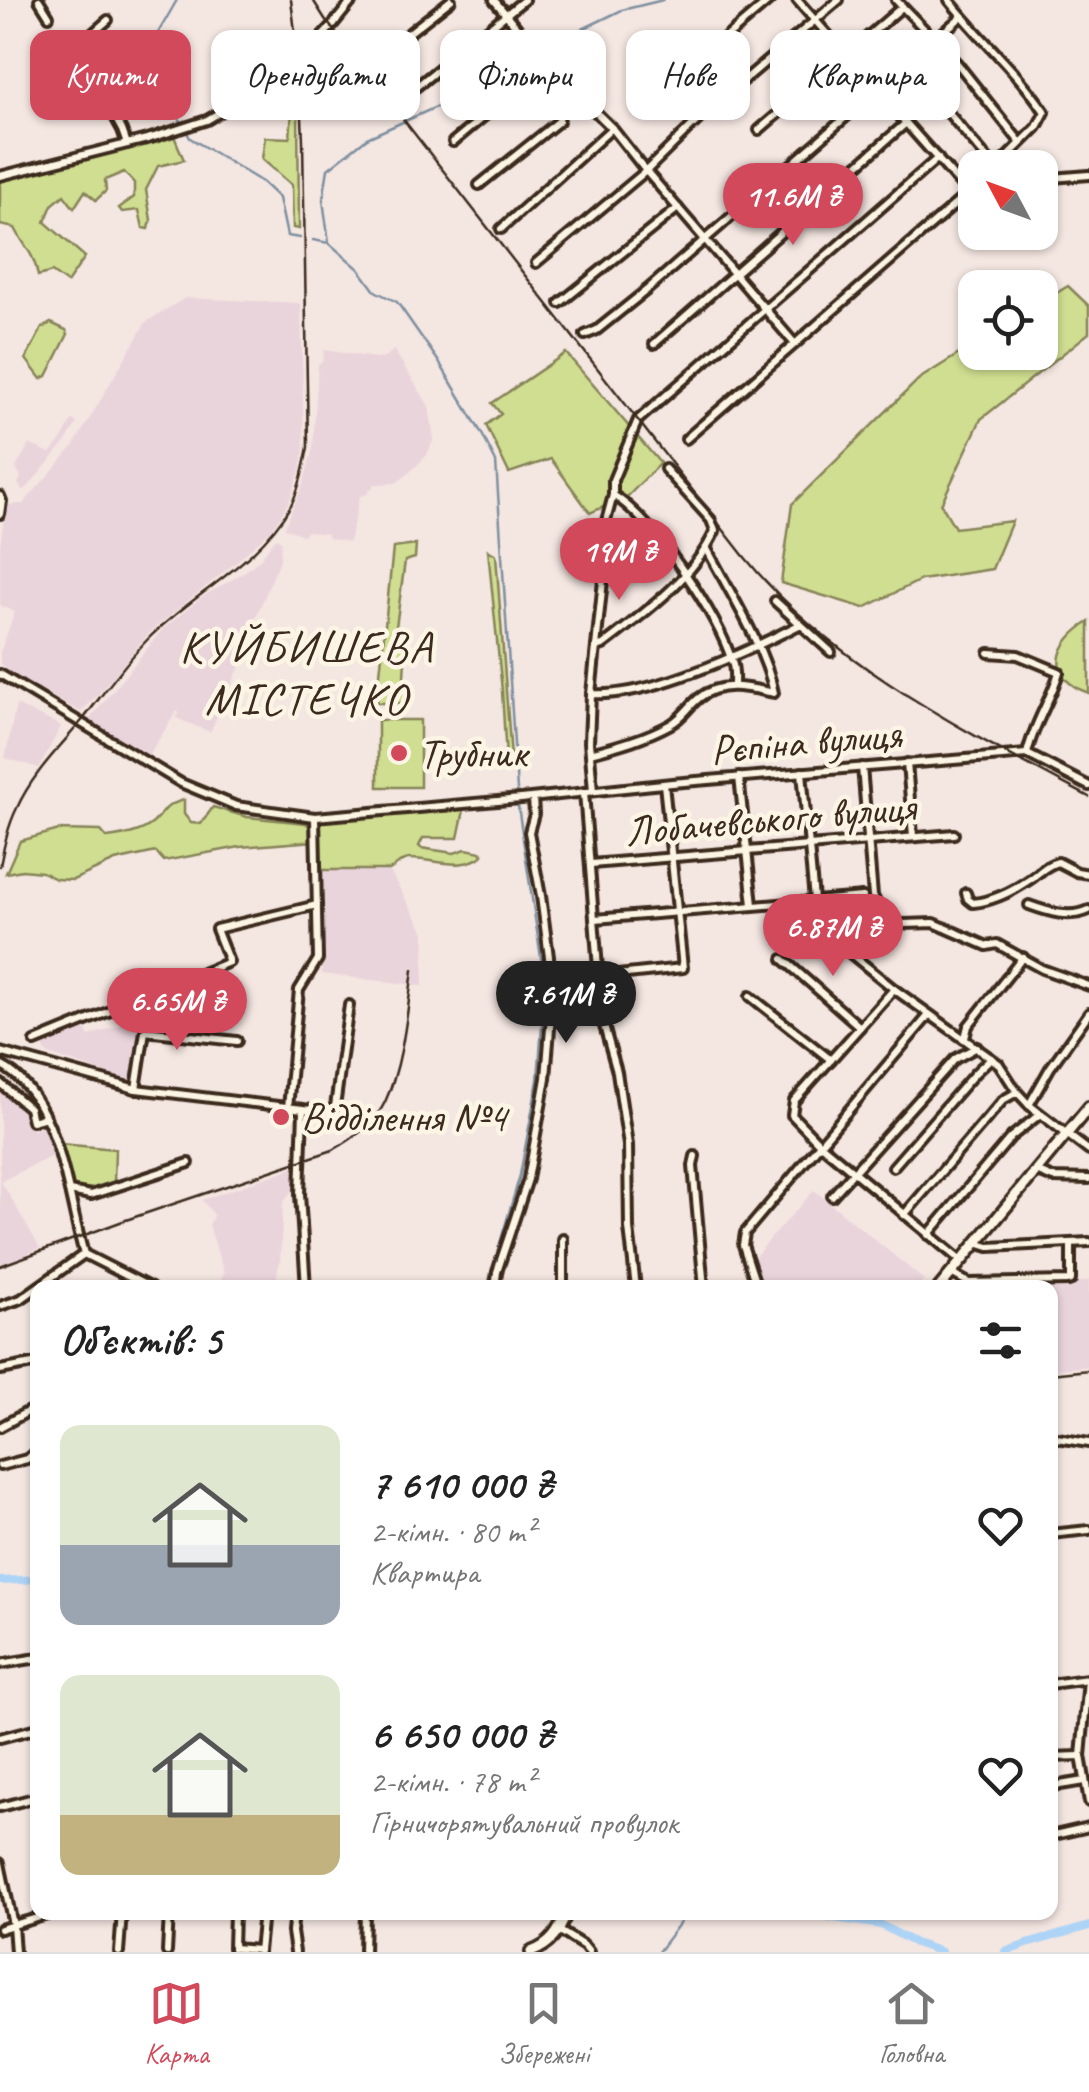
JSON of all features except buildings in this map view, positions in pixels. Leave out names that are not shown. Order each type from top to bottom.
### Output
[{"type":"main road","points":[[945,1280],[1089,1107]]},
{"type":"main road","points":[[531,1952],[544,1948],[565,1920]]},
{"type":"street","points":[[40,0],[49,16]]},
{"type":"street","points":[[0,176],[207,120],[299,61],[353,0]]},
{"type":"street","points":[[413,30],[452,0]]},
{"type":"street","points":[[494,0],[519,30]]},
{"type":"street","points":[[420,84],[524,0]]},
{"type":"street","points":[[735,30],[770,0]]},
{"type":"street","points":[[797,0],[823,30]]},
{"type":"street","points":[[536,263],[840,0]]},
{"type":"street","points":[[896,0],[926,30]]},
{"type":"street","points":[[949,0],[1025,84],[1045,112],[1037,127],[1013,150]]},
{"type":"street","points":[[874,30],[902,7]]},
{"type":"street","points":[[946,30],[962,16]]},
{"type":"street","points":[[108,20],[77,47],[86,72],[92,75],[127,144]]},
{"type":"street","points":[[960,67],[1020,142]]},
{"type":"street","points":[[758,130],[770,119]]},
{"type":"street","points":[[452,142],[479,120]]},
{"type":"street","points":[[479,185],[558,120]]},
{"type":"street","points":[[604,120],[795,344]]},
{"type":"street","points":[[585,335],[705,239],[841,120]]},
{"type":"street","points":[[903,120],[958,181]]},
{"type":"street","points":[[956,120],[982,150]]},
{"type":"street","points":[[654,344],[906,123]]},
{"type":"street","points":[[501,230],[612,128]]},
{"type":"street","points":[[635,1280],[629,1228],[628,1145],[617,1072],[602,1019],[588,792],[590,694],[606,521],[614,480],[638,420],[938,158]]},
{"type":"street","points":[[1058,178],[1089,175]]},
{"type":"street","points":[[686,439],[958,202]]},
{"type":"street","points":[[560,303],[678,208]]},
{"type":"street","points":[[596,648],[640,616],[686,574],[707,549],[715,531],[711,520],[666,469]]},
{"type":"street","points":[[0,496],[0,514]]},
{"type":"street","points":[[613,496],[642,520],[686,574],[719,630],[734,666],[734,685]]},
{"type":"street","points":[[590,753],[667,727],[683,717],[700,698],[722,688],[734,685],[774,693],[758,646],[707,549]]},
{"type":"street","points":[[775,601],[831,652]]},
{"type":"street","points":[[590,694],[653,684],[731,658],[799,625]]},
{"type":"street","points":[[989,653],[1018,655],[1059,672],[1026,754],[1089,786]]},
{"type":"street","name":"Рєпіна вулиця","points":[[0,675],[204,794],[236,806],[316,817],[1026,754]]},
{"type":"street","points":[[908,763],[913,836]]},
{"type":"street","points":[[862,767],[873,896],[884,920],[934,923],[987,946],[997,944],[1042,969],[1089,986]]},
{"type":"street","points":[[802,772],[814,900]]},
{"type":"street","points":[[739,777],[753,905]]},
{"type":"street","points":[[599,977],[683,968],[664,784]]},
{"type":"street","points":[[496,1280],[528,1179],[546,1078],[548,957],[529,832],[533,798]]},
{"type":"street","points":[[288,1108],[299,990],[318,959],[316,817]]},
{"type":"street","name":"Лобачевського вулиця","points":[[591,864],[954,834]]},
{"type":"street","points":[[966,893],[968,899],[978,903],[1005,894],[1026,883],[1046,865],[1058,862],[1089,874]]},
{"type":"street","points":[[595,919],[873,896]]},
{"type":"street","points":[[862,897],[856,914],[843,924],[840,935],[845,949],[1000,1064],[1029,1105],[1089,1150]]},
{"type":"street","points":[[35,1042],[228,962],[216,928],[317,905]]},
{"type":"street","points":[[1028,905],[1066,914],[1089,910]]},
{"type":"street","points":[[965,1038],[968,1026],[1023,957]]},
{"type":"street","points":[[783,960],[860,1027]]},
{"type":"street","points":[[894,989],[794,1102],[792,1113],[819,1143],[960,1261]]},
{"type":"street","points":[[750,996],[831,1060]]},
{"type":"street","points":[[0,1052],[136,1090],[328,1112],[335,1107],[350,1005]]},
{"type":"street","points":[[1029,1105],[1089,1013]]},
{"type":"street","points":[[754,1280],[743,1244],[745,1233],[929,1015]]},
{"type":"street","points":[[136,1090],[145,1031],[237,1041]]},
{"type":"street","points":[[832,1196],[955,1059],[978,1047]]},
{"type":"street","points":[[893,1167],[991,1058]]},
{"type":"street","points":[[0,1065],[25,1082],[46,1117],[84,1254],[135,1280]]},
{"type":"street","points":[[0,1083],[29,1108],[32,1122],[46,1117]]},
{"type":"street","points":[[904,1215],[1004,1100],[1017,1092]]},
{"type":"street","points":[[303,1111],[300,1194],[305,1280]]},
{"type":"street","points":[[928,1235],[1011,1137],[1040,1115]]},
{"type":"street","points":[[694,1156],[703,1280]]},
{"type":"street","points":[[69,1191],[91,1195],[189,1163]]},
{"type":"street","points":[[1036,1171],[1053,1178],[1089,1180]]},
{"type":"street","points":[[563,1280],[564,1239]]},
{"type":"street","points":[[1058,1282],[1071,1280],[1071,1242]]},
{"type":"street","points":[[976,1243],[989,1247],[1089,1242]]},
{"type":"street","points":[[47,1280],[84,1254]]},
{"type":"street","points":[[951,1273],[964,1280]]},
{"type":"street","points":[[0,1306],[30,1292]]},
{"type":"street","points":[[0,1370],[30,1364]]},
{"type":"street","points":[[0,1427],[30,1410]]},
{"type":"street","points":[[1058,1438],[1089,1443]]},
{"type":"street","points":[[0,1466],[30,1457]]},
{"type":"street","points":[[1058,1533],[1089,1530]]},
{"type":"street","points":[[0,1664],[30,1659]]},
{"type":"street","points":[[1058,1683],[1089,1680],[1081,1756],[1089,1802]]},
{"type":"street","points":[[0,1738],[30,1730]]},
{"type":"street","points":[[1058,1757],[1081,1756]]},
{"type":"street","points":[[1058,1786],[1084,1781]]},
{"type":"street","points":[[0,1807],[30,1798]]},
{"type":"street","points":[[1058,1834],[1089,1827]]},
{"type":"street","points":[[0,1863],[16,1952]]},
{"type":"street","points":[[0,1929],[30,1920]]},
{"type":"street","points":[[120,1952],[122,1920]]},
{"type":"street","points":[[167,1952],[169,1920]]},
{"type":"street","points":[[234,1920],[233,1948],[259,1951],[262,1920]]},
{"type":"street","points":[[293,1920],[295,1952]]},
{"type":"street","points":[[364,1952],[365,1920]]},
{"type":"street","points":[[560,1931],[589,1952]]},
{"type":"shaded area","points":[[185,298],[301,303],[304,448],[300,470],[289,502],[272,529],[150,632],[81,712],[22,681],[0,663],[0,652],[15,612],[0,605],[0,545],[6,505],[23,504],[73,447],[146,322]]},
{"type":"shaded area","points":[[324,350],[382,359],[394,350],[429,406],[434,439],[427,455],[407,475],[396,483],[375,484],[360,496],[349,542],[328,538],[327,534],[307,531],[303,535],[284,528],[303,485],[313,448],[318,364],[323,361]]},
{"type":"shaded area","points":[[72,420],[77,423],[65,443],[22,490],[16,468],[29,444],[50,453]]},
{"type":"shaded area","points":[[276,538],[281,541],[280,560],[241,652],[245,655],[210,732],[176,718],[177,711],[148,756],[89,720],[163,629],[202,597],[243,573]]},
{"type":"shaded area","points":[[16,705],[61,726],[39,768],[5,758]]},
{"type":"shaded area","points":[[319,870],[389,870],[425,933],[423,986],[322,974]]},
{"type":"shaded area","points":[[120,1025],[142,1026],[131,1082],[46,1053],[42,1043],[84,1026],[89,1036]]},
{"type":"shaded area","points":[[0,1086],[21,1103],[32,1130],[44,1126],[52,1156],[1,1181],[40,1248],[0,1266]]},
{"type":"shaded area","points":[[296,1167],[295,1187],[283,1203],[276,1280],[221,1280],[224,1273],[209,1225],[214,1215],[202,1200]]},
{"type":"shaded area","points":[[814,1190],[924,1280],[758,1280],[749,1263]]},
{"type":"shaded area","points":[[1089,1280],[1089,1366],[1058,1369],[1058,1284]]},
{"type":"green space","points":[[291,120],[298,120],[299,229],[293,228],[292,185],[262,159],[265,137],[290,138]]},
{"type":"green space","points":[[174,136],[184,160],[158,166],[146,190],[149,229],[143,228],[139,210],[122,212],[119,208],[134,197],[134,183],[124,172],[105,180],[106,191],[96,200],[85,191],[74,208],[64,195],[52,205],[45,222],[85,257],[67,283],[52,272],[38,276],[32,256],[15,228],[0,225],[0,181]]},
{"type":"green space","points":[[1068,286],[1089,306],[1089,333],[1058,358],[1058,292]]},
{"type":"green space","points":[[51,323],[68,334],[47,376],[41,379],[26,359],[42,328]]},
{"type":"green space","points":[[566,353],[660,463],[628,496],[590,513],[551,459],[509,473],[486,425],[501,414],[492,403]]},
{"type":"green space","points":[[958,355],[958,370],[1043,370],[981,419],[941,504],[955,528],[1012,521],[992,569],[921,580],[864,608],[781,583],[792,504],[919,379]]},
{"type":"green space","points":[[416,545],[415,558],[405,561],[396,627],[406,641],[404,677],[408,703],[377,703],[393,548]]},
{"type":"green space","points":[[488,550],[496,555],[511,758],[506,759],[502,691]]},
{"type":"green space","points":[[1089,622],[1089,693],[1065,678],[1059,659],[1068,639]]},
{"type":"green space","name":"Трубник","points":[[378,720],[420,720],[420,787],[378,787]]},
{"type":"green space","points":[[184,800],[184,814],[191,823],[201,824],[213,807],[247,817],[306,823],[314,831],[314,841],[240,847],[164,861],[156,852],[115,861],[73,880],[56,879],[42,872],[6,873],[20,841],[59,830],[101,831],[107,838],[131,834]]},
{"type":"green space","points":[[464,810],[458,838],[423,838],[419,846],[454,853],[466,849],[481,852],[483,855],[475,860],[457,864],[410,859],[389,870],[319,870],[318,821]]},
{"type":"green space","points":[[60,1144],[115,1149],[114,1183],[89,1191],[72,1188]]},
{"type":"waterway","points":[[177,0],[147,58],[190,138],[262,182],[279,198],[287,236],[300,238]]},
{"type":"waterway","points":[[581,30],[622,10],[663,0]]},
{"type":"waterway","points":[[329,243],[323,200],[328,169],[367,138],[440,105]]},
{"type":"waterway","points":[[313,240],[329,243],[359,269],[375,291],[397,302],[439,362],[496,462],[518,806],[545,984],[538,1080],[520,1175],[489,1280]]},
{"type":"waterway","points":[[0,1581],[30,1579]]},
{"type":"waterway","points":[[658,1952],[682,1920]]},
{"type":"waterway","points":[[848,1920],[881,1925],[941,1952]]},
{"type":"waterway","points":[[1005,1952],[1089,1926]]},
{"type":"railway","points":[[0,866],[23,795],[48,760],[147,640],[261,544],[277,526],[297,491],[308,447],[303,141],[291,0]]},
{"type":"railway","points":[[313,0],[743,555],[778,594],[817,630],[903,693],[1089,797]]},
{"type":"railway","points":[[0,1266],[333,1150],[356,1136],[375,1117],[391,1087],[404,1038],[413,970]]},
{"type":"railway","points":[[1058,1373],[1089,1370]]},
{"type":"place","name":"Трубник","points":[[399,753]]},
{"type":"place","name":"Відділення №4","points":[[281,1117]]},
{"type":"district","name":"КУЙБИШЕВА МІСТЕЧКО","points":[[307,673]]}]
